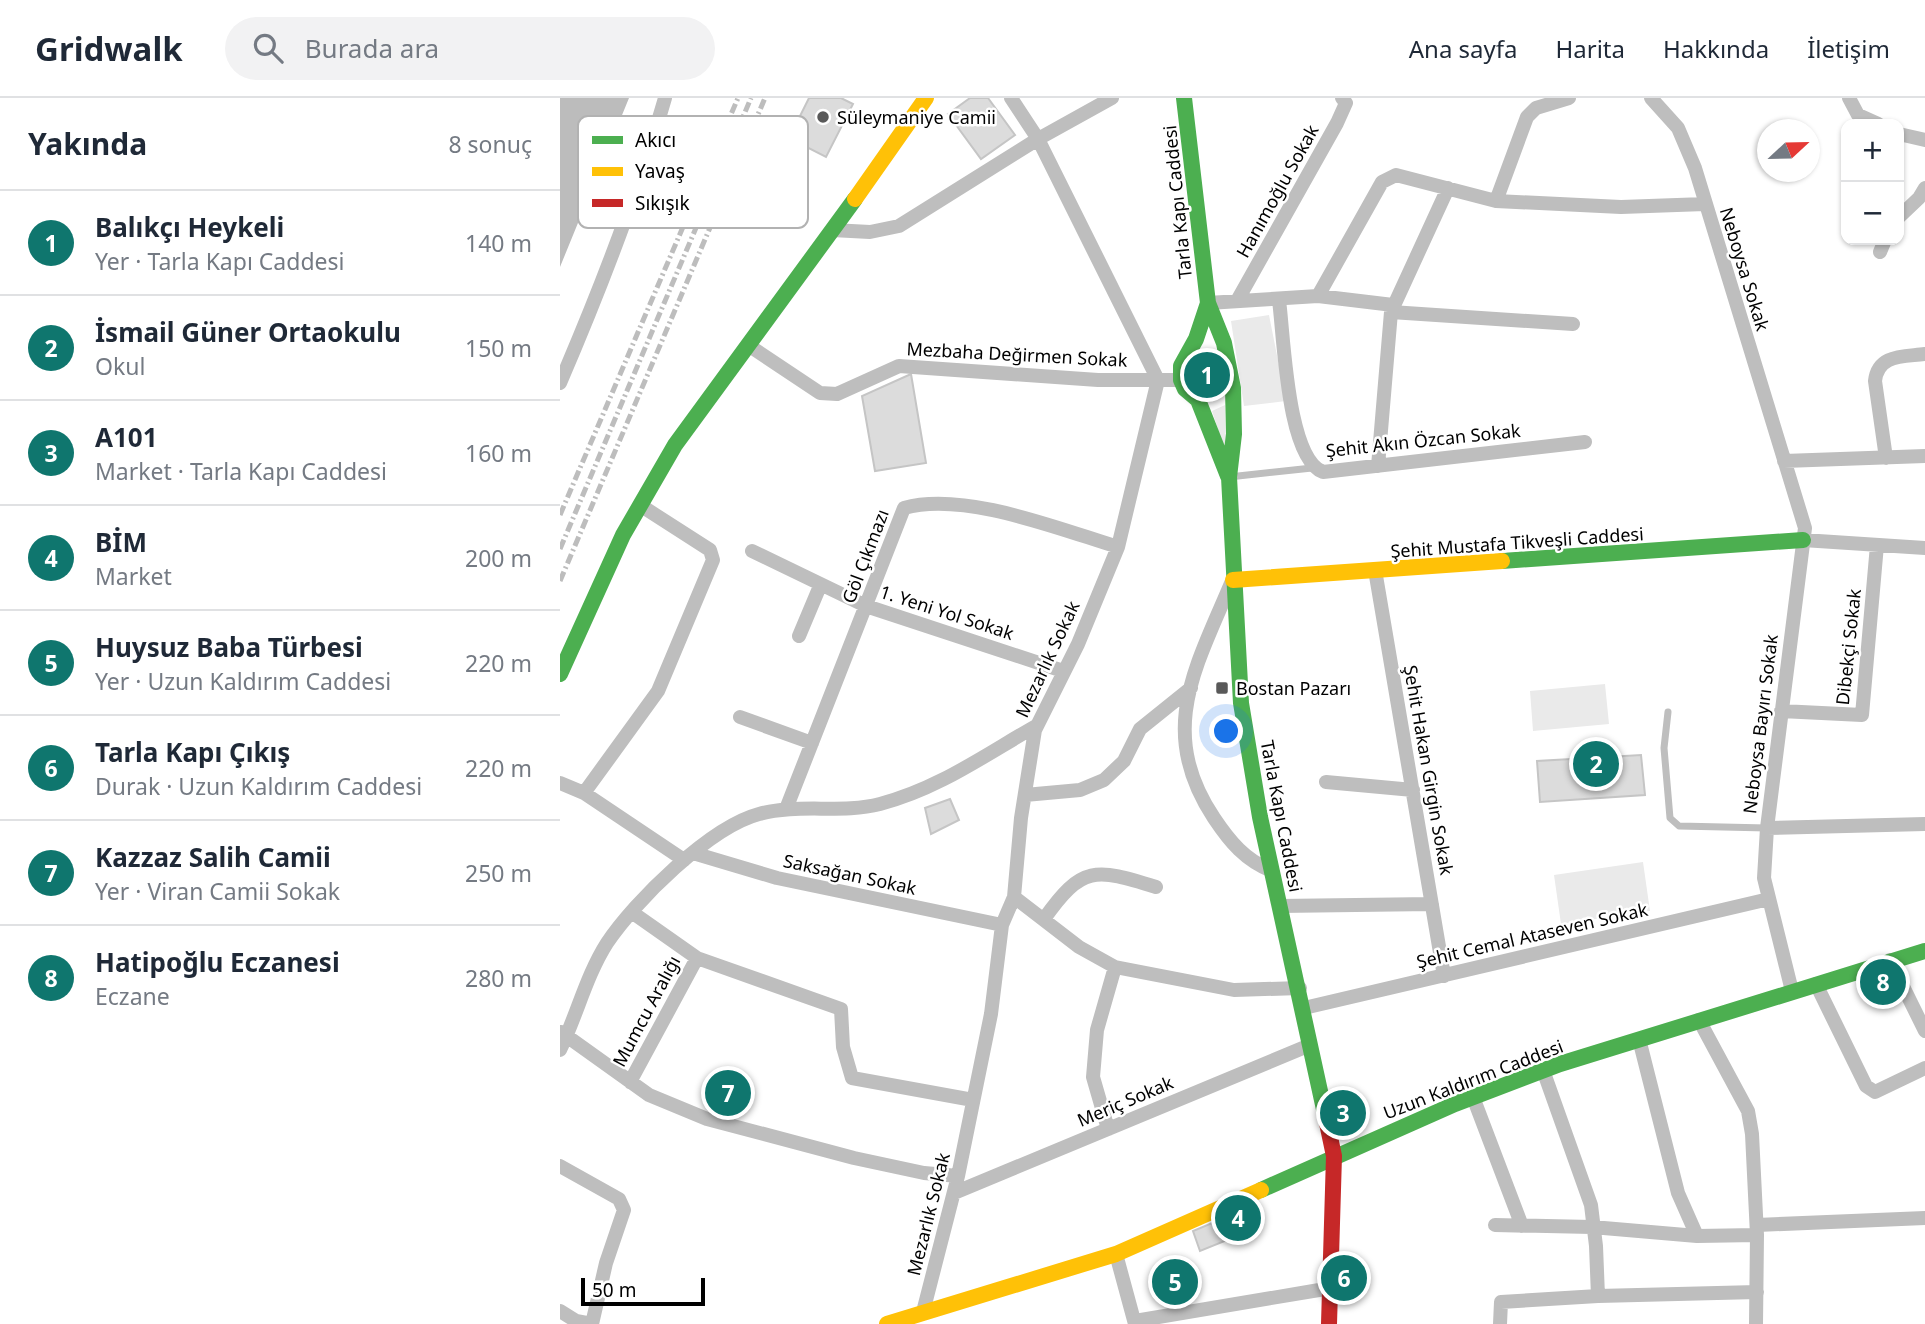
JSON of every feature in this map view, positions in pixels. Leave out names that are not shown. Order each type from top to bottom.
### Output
[{"type":"main road","points":[[560,674],[640,505],[675,445],[924,103],[936,98]]},
{"type":"main road","name":"Tarla Kapı Caddesi","points":[[1184,98],[1208,303],[1219,324],[1232,386],[1233,458],[1229,477],[1241,703],[1279,906],[1300,988],[1334,1156],[1329,1324]]},
{"type":"main road","name":"Tarla Kapı Caddesi","points":[[1208,303],[1181,366],[1181,380],[1185,389],[1198,400],[1229,477]]},
{"type":"main road","points":[[1186,356],[1209,351],[1220,354],[1228,361]]},
{"type":"main road","points":[[1198,400],[1218,400],[1226,396],[1232,386]]},
{"type":"main road","name":"Şehit Mustafa Tikveşli Caddesi","points":[[1233,580],[1803,540]]},
{"type":"main road","name":"Uzun Kaldırım Caddesi","points":[[887,1324],[1116,1254],[1334,1156],[1544,1070],[1925,951]]},
{"type":"street","points":[[659,116],[665,98]]},
{"type":"street","points":[[1011,98],[1038,139],[1158,380]]},
{"type":"street","points":[[832,230],[870,232],[899,226],[1038,139],[1112,98]]},
{"type":"street","name":"Hanımoğlu Sokak","points":[[1237,302],[1337,123],[1346,103],[1342,98]]},
{"type":"street","points":[[1496,201],[1527,117],[1536,108],[1569,98]]},
{"type":"street","name":"Neboysa Sokak","points":[[1651,98],[1678,128],[1695,168],[1784,461]]},
{"type":"street","points":[[1849,98],[1858,115],[1867,119]]},
{"type":"street","points":[[1904,135],[1925,140]]},
{"type":"street","points":[[1318,296],[1382,182],[1396,175],[1496,201],[1621,207],[1705,204]]},
{"type":"street","points":[[1378,466],[1392,309],[1448,188]]},
{"type":"street","points":[[1904,212],[1925,188]]},
{"type":"street","points":[[560,383],[589,316],[622,228]]},
{"type":"street","points":[[1208,303],[1318,296],[1392,309],[1573,324]]},
{"type":"street","name":"Şehit Akın Özcan Sokak","points":[[1279,300],[1294,425],[1304,457],[1312,468],[1323,472],[1585,442]]},
{"type":"street","name":"Mezbaha Değirmen Sokak","points":[[748,345],[820,393],[836,394],[899,366],[1098,380],[1181,380]]},
{"type":"street","points":[[1886,458],[1879,416],[1876,369],[1882,362],[1892,358],[1925,354]]},
{"type":"street","name":"Mezarlık Sokak","points":[[923,1312],[958,1177],[991,1014],[1002,925],[1014,897],[1025,795],[1037,726],[1118,547],[1158,380]]},
{"type":"street","points":[[1784,461],[1925,456]]},
{"type":"street","name":"Neboysa Bayırı Sokak","points":[[1784,461],[1805,528],[1767,828],[1764,878],[1792,991]]},
{"type":"street","points":[[584,793],[658,691],[713,560],[710,550],[640,505]]},
{"type":"street","name":"Göl Çıkmazı","points":[[786,808],[904,508],[917,505],[986,508],[1118,547]]},
{"type":"street","points":[[1803,540],[1925,548]]},
{"type":"street","name":"Dibekçi Sokak","points":[[1781,711],[1862,715],[1877,545]]},
{"type":"street","name":"1. Yeni Yol Sokak","points":[[752,551],[866,606],[1063,671]]},
{"type":"street","name":"Şehit Hakan Girgin Sokak","points":[[1376,570],[1444,976]]},
{"type":"street","points":[[1233,580],[1191,688],[1183,723],[1186,755],[1195,783],[1230,842],[1253,863],[1272,871]]},
{"type":"street","points":[[799,636],[820,586]]},
{"type":"street","points":[[1025,795],[1080,790],[1104,780],[1124,761],[1140,729],[1191,688]]},
{"type":"street","points":[[740,717],[812,743]]},
{"type":"street","points":[[560,1050],[564,1033],[607,944],[688,856],[736,822],[786,808],[878,805],[958,774],[1037,726]]},
{"type":"street","points":[[1326,782],[1413,790]]},
{"type":"street","name":"Saksağan Sokak","points":[[560,783],[584,793],[688,856],[777,878],[1002,925]]},
{"type":"street","points":[[1767,828],[1925,824]]},
{"type":"street","points":[[1044,919],[1065,889],[1075,881],[1098,873],[1156,887]]},
{"type":"street","points":[[1014,897],[1079,947],[1115,968],[1234,990],[1300,988]]},
{"type":"street","name":"Şehit Cemal Ataseven Sokak","points":[[1304,1008],[1769,899]]},
{"type":"street","points":[[1279,906],[1432,904]]},
{"type":"street","points":[[633,913],[697,958],[841,1009],[843,1047],[852,1078],[973,1100]]},
{"type":"street","name":"Mumcu Aralığı","points":[[630,1082],[697,958]]},
{"type":"street","points":[[1890,960],[1925,1031]]},
{"type":"street","points":[[1108,1129],[1093,1077],[1097,1030],[1115,968]]},
{"type":"street","points":[[1816,984],[1866,1086],[1875,1092],[1925,1068]]},
{"type":"street","points":[[1699,1020],[1748,1111],[1752,1134],[1757,1230],[1756,1324]]},
{"type":"street","points":[[564,1033],[649,1095],[707,1119],[854,1158],[924,1173],[958,1177]]},
{"type":"street","points":[[1639,1039],[1678,1193],[1697,1236]]},
{"type":"street","name":"Meriç Sokak","points":[[954,1193],[1310,1045]]},
{"type":"street","points":[[1544,1070],[1591,1206],[1592,1227],[1597,1246],[1598,1296]]},
{"type":"street","points":[[1473,1097],[1522,1226]]},
{"type":"street","points":[[560,1166],[619,1199],[624,1210],[606,1263],[592,1324],[576,1321],[560,1311]]},
{"type":"street","points":[[1495,1225],[1592,1227],[1697,1236],[1925,1218]]},
{"type":"street","points":[[1116,1254],[1135,1322],[1331,1288]]},
{"type":"street","points":[[1500,1324],[1501,1302],[1598,1296],[1757,1292]]},
{"type":"lane","points":[[1229,477],[1312,468]]},
{"type":"lane","points":[[1668,712],[1664,748],[1670,818],[1679,826],[1767,828]]},
{"type":"shaded area","points":[[560,98],[629,98],[622,116],[578,116],[578,223],[560,267]]},
{"type":"shaded area","points":[[1269,315],[1286,401],[1244,406],[1231,321]]},
{"type":"shaded area","points":[[1206,359],[1218,364],[1223,376],[1218,388],[1206,393],[1194,388],[1189,376],[1194,364]]},
{"type":"shaded area","points":[[1207,366],[1215,369],[1218,377],[1215,385],[1207,388],[1199,385],[1196,377],[1199,369]]},
{"type":"shaded area","points":[[1225,405],[1226,454],[1212,411]]},
{"type":"shaded area","points":[[1605,684],[1609,724],[1533,731],[1530,691]]},
{"type":"shaded area","points":[[1643,862],[1650,911],[1561,924],[1554,875]]},
{"type":"building","name":"Süleymaniye Camii","points":[[809,98],[841,98],[853,104],[826,157],[808,148],[808,116],[800,116]]},
{"type":"building","points":[[970,98],[988,98],[1015,135],[981,159],[948,114]]},
{"type":"building","points":[[911,374],[926,463],[875,471],[862,396]]},
{"type":"building","points":[[1641,755],[1645,795],[1540,802],[1537,761]]},
{"type":"building","points":[[950,799],[959,820],[931,834],[925,808]]},
{"type":"building","points":[[724,1070],[747,1082],[731,1115],[708,1104]]},
{"type":"building","points":[[1250,1207],[1257,1228],[1200,1251],[1193,1231]]},
{"type":"building","points":[[1180,1271],[1185,1287],[1171,1292],[1165,1276]]},
{"type":"railway","points":[[730,116],[738,98]]},
{"type":"railway","points":[[743,116],[751,98]]},
{"type":"railway","points":[[757,116],[765,98]]},
{"type":"railway","points":[[560,515],[683,228]]},
{"type":"railway","points":[[560,549],[696,228]]},
{"type":"railway","points":[[560,581],[710,228]]},
{"type":"traffic: fast","points":[[1184,98],[1208,303],[1196,339],[1181,366],[1181,380],[1185,389],[1198,400],[1228,476]]},
{"type":"traffic: fast","points":[[560,674],[623,535],[675,445],[855,199]]},
{"type":"traffic: fast","points":[[1208,303],[1224,343],[1233,388],[1234,434],[1229,477],[1241,703],[1260,817],[1327,1123]]},
{"type":"traffic: fast","points":[[1502,561],[1803,540]]},
{"type":"traffic: fast","points":[[1261,1190],[1455,1104],[1560,1064],[1925,951]]},
{"type":"traffic: slow","points":[[855,199],[926,98]]},
{"type":"traffic: slow","points":[[1233,580],[1502,561]]},
{"type":"traffic: slow","points":[[887,1324],[1116,1254],[1261,1190]]},
{"type":"traffic: jam","points":[[1327,1123],[1334,1156],[1329,1324]]},
{"type":"place","name":"Süleymaniye Camii","points":[[823,117]]},
{"type":"place","name":"Balıkçı Heykeli","points":[[1207,375]]},
{"type":"place","name":"Bostan Pazarı","points":[[1222,688]]},
{"type":"place","name":"İsmail Güner Ortaokulu","points":[[1596,764]]},
{"type":"place","name":"Hatipoğlu Eczanesi","points":[[1883,982]]},
{"type":"place","name":"Kazzaz Salih Camii","points":[[728,1093]]},
{"type":"place","name":"A101","points":[[1343,1113]]},
{"type":"place","name":"BİM","points":[[1238,1218]]},
{"type":"place","name":"Tarla Kapı Çıkış","points":[[1344,1278]]},
{"type":"place","name":"Huysuz Baba Türbesi","points":[[1175,1282]]}]
